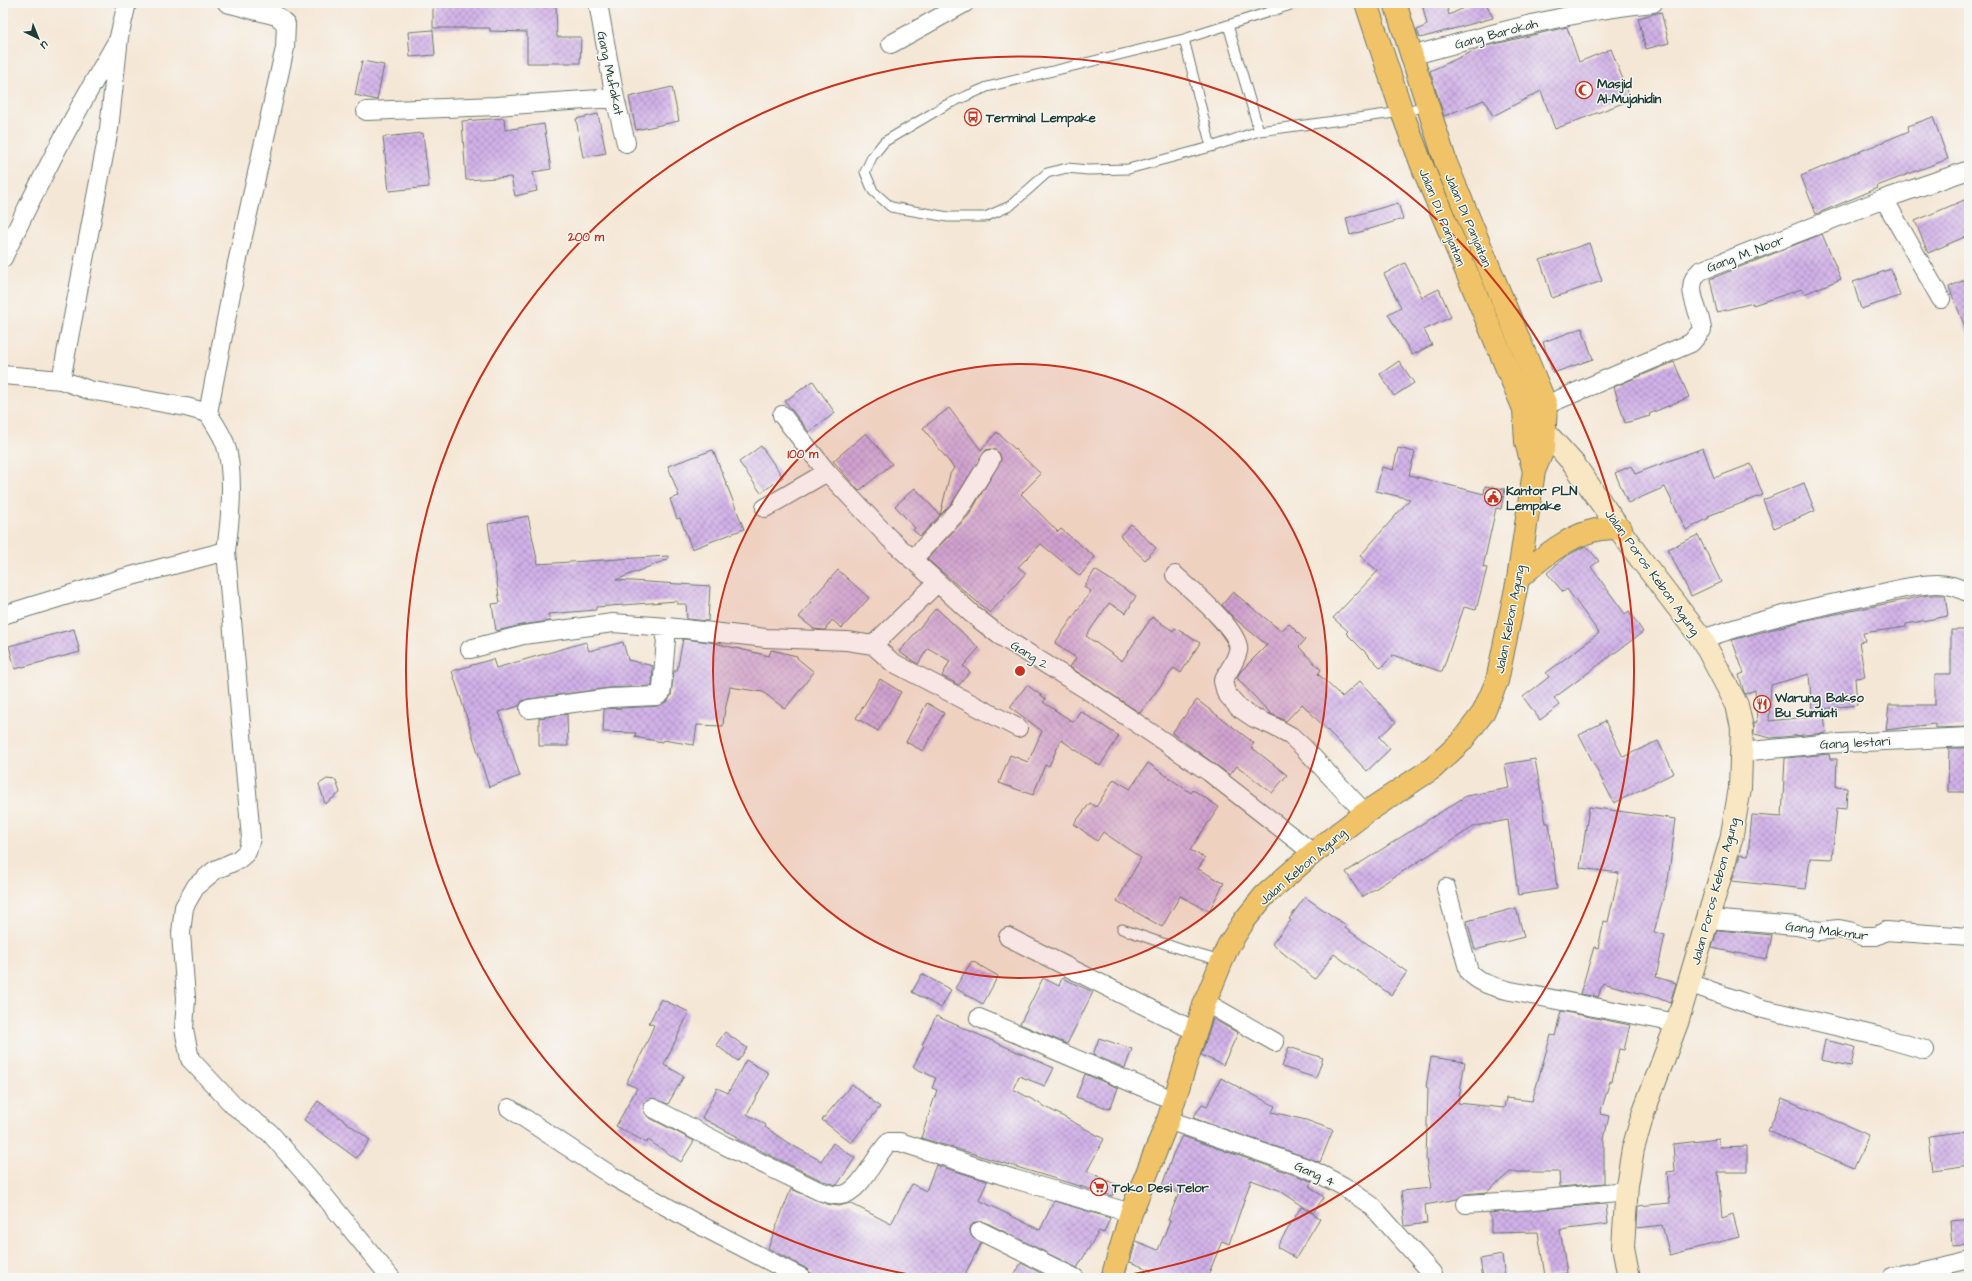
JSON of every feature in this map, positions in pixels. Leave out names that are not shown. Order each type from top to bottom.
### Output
[{"type":"highway","name":"Jalan D.I. Panjaitan","points":[[1366,3],[1402,112],[1458,255],[1525,419],[1526,442],[1534,471]]},
{"type":"highway","name":"Jalan DI Panjaitan","points":[[1395,3],[1446,163],[1546,405],[1546,434],[1544,447],[1534,471]]},
{"type":"highway","name":"Jalan Kebon Agung","points":[[1112,1278],[1131,1213],[1171,1110],[1194,1031],[1221,961],[1228,946],[1244,921],[1264,896],[1313,853],[1365,813],[1432,768],[1462,742],[1483,713],[1497,681],[1518,579],[1534,471]]},
{"type":"highway","points":[[1518,579],[1550,552],[1576,537],[1602,529],[1621,529]]},
{"type":"main road","points":[[1525,419],[1546,434]]},
{"type":"main road","name":"Jalan Poros Kebon Agung","points":[[1546,434],[1574,464],[1621,529],[1636,553],[1702,639],[1737,704],[1742,728],[1740,788],[1731,840],[1678,1023],[1644,1111],[1633,1149],[1627,1191],[1623,1247],[1629,1278]]},
{"type":"street","points":[[62,380],[109,129],[120,37],[128,3]]},
{"type":"street","points":[[227,3],[277,16],[286,24],[287,34],[286,48],[237,263],[208,414],[225,443],[231,467],[229,529],[226,552],[251,838],[247,852],[238,860],[215,870],[196,886],[184,907],[181,933],[185,975],[184,1029],[190,1059],[233,1105],[270,1134],[326,1198],[391,1278]]},
{"type":"street","name":"Gang Mufakat","points":[[598,3],[615,98],[626,143]]},
{"type":"street","points":[[891,44],[965,3]]},
{"type":"street","name":"Gang Barokah","points":[[1411,56],[1551,19],[1616,6],[1652,3]]},
{"type":"street","points":[[3,258],[20,221],[89,90],[120,37]]},
{"type":"street","points":[[366,111],[496,106],[615,98]]},
{"type":"street","name":"Gang M. Noor","points":[[1546,405],[1691,343],[1702,330],[1701,321],[1690,286],[1694,277],[1700,271],[1884,199],[1969,170]]},
{"type":"street","points":[[1884,199],[1941,299]]},
{"type":"street","points":[[3,375],[62,380],[89,390],[186,407],[208,414]]},
{"type":"street","points":[[1525,419],[1546,405]]},
{"type":"street","name":"Gang 2","points":[[782,415],[827,472],[889,538],[972,614],[999,635],[1092,693],[1209,772],[1313,853]]},
{"type":"street","points":[[912,560],[960,509],[991,459]]},
{"type":"street","points":[[765,508],[827,472]]},
{"type":"street","points":[[3,615],[120,580],[226,552]]},
{"type":"street","points":[[1175,575],[1222,620],[1238,642],[1239,650],[1223,681],[1226,693],[1239,708],[1254,718],[1274,726],[1291,736],[1365,813]]},
{"type":"street","points":[[873,645],[937,583]]},
{"type":"street","points":[[1702,639],[1746,624],[1803,609],[1904,589],[1938,584],[1961,589],[1969,593]]},
{"type":"street","points":[[470,649],[522,635],[613,624],[667,627],[766,638],[847,642],[873,645],[892,662],[1018,728]]},
{"type":"street","points":[[529,709],[610,698],[658,696],[661,693],[662,688],[667,627]]},
{"type":"street","name":"Gang lestari","points":[[1741,752],[1822,744],[1969,737]]},
{"type":"street","points":[[1446,888],[1469,972],[1475,978],[1490,986],[1511,991],[1678,1023]]},
{"type":"street","name":"Gang Makmur","points":[[1708,919],[1797,926],[1819,931],[1839,929],[1862,936],[1876,936],[1886,931],[1969,937]]},
{"type":"street","points":[[1008,937],[1194,1031]]},
{"type":"street","points":[[1689,983],[1759,1008],[1820,1024],[1881,1037],[1925,1050]]},
{"type":"street","points":[[1205,1002],[1275,1042]]},
{"type":"street","name":"Gang 4","points":[[979,1018],[1171,1110],[1310,1169],[1343,1186],[1372,1206],[1432,1273]]},
{"type":"street","points":[[509,1108],[612,1176],[694,1222],[802,1278]]},
{"type":"street","points":[[653,1108],[731,1149],[819,1191],[832,1195],[842,1196],[850,1192],[859,1184],[880,1150],[889,1142],[900,1142],[1014,1179],[1131,1213]]},
{"type":"street","points":[[1466,1204],[1534,1200],[1627,1191]]},
{"type":"street","points":[[980,1231],[1075,1278]]},
{"type":"street","points":[[1892,1278],[1969,1260]]},
{"type":"lane","points":[[1297,3],[1184,39],[987,87],[946,105],[884,142],[872,157],[865,172],[873,191],[891,207],[948,217],[985,217],[1010,206],[1048,172],[1067,168],[1088,170],[1128,169],[1211,147],[1259,131],[1402,112],[1428,106]]},
{"type":"lane","points":[[1228,25],[1259,131]]},
{"type":"lane","points":[[1184,39],[1211,147]]},
{"type":"lane","points":[[1122,929],[1183,950],[1221,961]]},
{"type":"building","points":[[433,3],[517,3],[517,6],[556,5],[557,37],[581,37],[580,63],[527,63],[527,32],[490,31],[490,28],[433,28]]},
{"type":"building","points":[[1422,3],[1446,3],[1449,15],[1474,3],[1486,3],[1493,18],[1420,38],[1417,30],[1427,25]]},
{"type":"building","points":[[1661,12],[1669,43],[1646,49],[1638,18]]},
{"type":"building","points":[[1567,27],[1579,62],[1611,49],[1631,100],[1555,129],[1541,91],[1493,116],[1484,100],[1444,116],[1430,71],[1482,47]]},
{"type":"building","points":[[433,30],[435,55],[410,57],[408,32]]},
{"type":"building","points":[[362,61],[384,65],[377,100],[355,95]]},
{"type":"building","points":[[672,87],[679,121],[636,130],[629,97]]},
{"type":"building","points":[[598,114],[606,153],[583,157],[576,119]]},
{"type":"building","points":[[1933,117],[1948,159],[1877,186],[1878,188],[1816,214],[1801,176],[1909,131],[1908,126]]},
{"type":"building","points":[[504,118],[505,130],[544,124],[551,169],[533,172],[537,191],[515,196],[511,177],[466,180],[462,121]]},
{"type":"building","points":[[423,133],[429,187],[389,191],[383,137]]},
{"type":"building","points":[[1969,198],[1969,235],[1928,253],[1915,221]]},
{"type":"building","points":[[1398,203],[1403,219],[1350,235],[1346,218]]},
{"type":"building","points":[[1822,234],[1841,279],[1804,294],[1802,289],[1753,305],[1753,303],[1717,312],[1710,279]]},
{"type":"building","points":[[1589,243],[1602,281],[1552,298],[1540,260]]},
{"type":"building","points":[[1405,263],[1422,297],[1439,289],[1451,317],[1424,330],[1432,345],[1412,355],[1388,314],[1401,307],[1384,274]]},
{"type":"building","points":[[1891,269],[1900,296],[1861,309],[1853,282]]},
{"type":"building","points":[[1969,278],[1969,334],[1968,334],[1949,287]]},
{"type":"building","points":[[1582,328],[1593,359],[1553,373],[1543,342]]},
{"type":"building","points":[[1399,361],[1414,383],[1394,396],[1380,374]]},
{"type":"building","points":[[1674,362],[1689,397],[1649,414],[1650,416],[1625,423],[1614,387]]},
{"type":"building","points":[[813,381],[835,413],[809,432],[785,401]]},
{"type":"building","points":[[949,408],[981,450],[997,432],[1041,474],[1021,494],[1058,532],[1061,529],[1095,557],[1080,576],[1041,544],[1018,567],[1026,573],[990,613],[927,559],[969,515],[1001,460],[1000,454],[996,450],[986,450],[952,503],[920,536],[913,530],[915,528],[895,506],[915,488],[940,515],[950,474],[954,468],[923,428]]},
{"type":"building","points":[[866,433],[892,464],[859,491],[833,461]]},
{"type":"building","points":[[761,446],[783,477],[761,493],[739,462]]},
{"type":"building","points":[[1398,448],[1415,452],[1409,475],[1484,494],[1485,486],[1505,489],[1501,509],[1496,508],[1483,567],[1487,568],[1476,610],[1464,607],[1442,672],[1393,655],[1381,668],[1346,633],[1348,631],[1333,618],[1378,571],[1360,556],[1410,499],[1376,491],[1382,467],[1393,470]]},
{"type":"building","points":[[1703,448],[1714,478],[1751,464],[1763,495],[1708,516],[1709,518],[1686,530],[1665,487],[1628,503],[1615,473],[1631,466],[1635,474]]},
{"type":"building","points":[[713,450],[744,529],[692,549],[680,518],[677,519],[670,499],[679,496],[668,466]]},
{"type":"building","points":[[1804,483],[1815,511],[1774,528],[1763,500]]},
{"type":"building","points":[[528,516],[538,564],[668,556],[668,559],[616,580],[710,586],[708,621],[687,619],[686,604],[677,604],[677,601],[596,607],[596,610],[548,614],[550,621],[496,631],[492,604],[500,603],[488,524]]},
{"type":"building","points":[[1131,524],[1156,548],[1145,560],[1120,536]]},
{"type":"building","points":[[1698,535],[1721,582],[1691,596],[1668,549]]},
{"type":"building","points":[[1586,546],[1599,561],[1591,567],[1625,614],[1629,611],[1643,632],[1554,698],[1560,705],[1540,720],[1523,697],[1549,677],[1546,673],[1599,633],[1567,589],[1563,592],[1547,573],[1565,557]]},
{"type":"building","points":[[838,570],[869,598],[842,628],[832,620],[825,630],[814,629],[799,617],[812,602],[810,601]]},
{"type":"building","points":[[1095,570],[1136,596],[1126,613],[1109,603],[1086,636],[1122,661],[1152,617],[1173,631],[1175,628],[1200,643],[1181,673],[1174,668],[1140,713],[1070,667],[1076,658],[1055,643],[1091,591],[1084,587]]},
{"type":"building","points":[[1233,592],[1281,631],[1289,624],[1305,640],[1299,647],[1321,670],[1318,674],[1342,697],[1360,681],[1396,722],[1379,737],[1390,749],[1367,771],[1302,704],[1286,721],[1271,714],[1237,678],[1240,672],[1267,645],[1234,618],[1222,605]]},
{"type":"building","points":[[1929,595],[1945,595],[1948,616],[1906,624],[1906,627],[1863,633],[1865,641],[1859,642],[1865,677],[1855,678],[1857,705],[1812,710],[1809,674],[1771,685],[1769,721],[1824,715],[1826,733],[1771,738],[1754,734],[1754,723],[1757,722],[1755,690],[1745,694],[1744,692],[1739,675],[1744,673],[1732,640],[1807,620]]},
{"type":"building","points":[[936,608],[979,648],[963,666],[970,672],[959,685],[942,676],[950,661],[928,648],[918,664],[899,652]]},
{"type":"building","points":[[74,629],[80,652],[15,669],[9,646]]},
{"type":"building","points":[[1951,630],[1969,630],[1969,727],[1935,728],[1935,724],[1886,730],[1889,705],[1935,705],[1935,674],[1951,674]]},
{"type":"building","points":[[683,639],[710,642],[769,656],[771,650],[797,656],[797,658],[814,672],[785,709],[763,692],[730,687],[723,726],[697,725],[694,745],[663,740],[662,742],[635,737],[636,733],[603,732],[604,709],[657,706],[668,701],[671,695],[674,671],[677,671]]},
{"type":"building","points":[[586,642],[589,651],[623,642],[628,660],[653,666],[652,686],[609,688],[528,699],[522,701],[519,706],[499,712],[520,776],[489,787],[452,671],[493,659],[496,668]]},
{"type":"building","points":[[880,679],[901,692],[878,731],[856,718]]},
{"type":"building","points":[[1027,685],[1046,699],[1043,702],[1073,722],[1080,711],[1119,736],[1100,766],[1061,740],[1049,766],[1045,765],[1033,795],[999,783],[1010,755],[1028,762],[1042,731],[1010,707]]},
{"type":"building","points":[[1197,700],[1254,743],[1251,747],[1287,775],[1272,793],[1237,766],[1230,775],[1172,733]]},
{"type":"building","points":[[927,703],[944,713],[923,751],[906,742]]},
{"type":"building","points":[[567,714],[568,746],[539,746],[539,718]]},
{"type":"building","points":[[1605,721],[1623,757],[1658,741],[1674,773],[1614,803],[1579,735]]},
{"type":"building","points":[[1949,748],[1969,748],[1969,792],[1948,792]]},
{"type":"building","points":[[1829,754],[1830,759],[1837,759],[1836,787],[1847,788],[1846,809],[1837,808],[1832,859],[1810,858],[1806,889],[1732,881],[1740,855],[1748,856],[1752,815],[1782,817],[1785,758]]},
{"type":"building","points":[[1535,759],[1546,823],[1549,823],[1557,889],[1518,895],[1508,820],[1475,826],[1362,897],[1346,872],[1466,796],[1509,788],[1505,764]]},
{"type":"building","points":[[1148,763],[1191,793],[1193,790],[1219,807],[1190,850],[1205,858],[1198,869],[1224,883],[1209,911],[1180,896],[1162,927],[1117,901],[1141,858],[1103,832],[1097,841],[1074,824],[1090,803],[1096,807],[1114,779],[1130,789]]},
{"type":"building","points":[[327,779],[336,780],[340,793],[325,804],[319,784]]},
{"type":"building","points":[[1589,807],[1676,819],[1668,880],[1654,932],[1665,935],[1656,977],[1676,983],[1670,1003],[1658,998],[1603,983],[1598,997],[1580,994],[1594,947],[1598,948],[1604,921],[1608,922],[1619,873],[1580,868]]},
{"type":"building","points":[[1305,897],[1347,926],[1345,928],[1407,972],[1391,995],[1334,954],[1315,979],[1272,944],[1291,920],[1289,919]]},
{"type":"building","points":[[1516,908],[1524,937],[1475,950],[1467,921]]},
{"type":"building","points":[[1717,930],[1772,935],[1767,959],[1712,948]]},
{"type":"building","points":[[972,961],[998,976],[983,1004],[955,988]]},
{"type":"building","points":[[922,974],[951,990],[941,1008],[912,992]]},
{"type":"building","points":[[1043,978],[1059,986],[1062,978],[1093,992],[1067,1044],[1020,1024]]},
{"type":"building","points":[[661,999],[689,1012],[664,1065],[684,1076],[668,1104],[652,1098],[644,1103],[643,1109],[648,1117],[694,1141],[681,1162],[648,1140],[647,1143],[616,1126],[637,1088],[626,1083],[644,1049],[654,1025],[649,1023]]},
{"type":"building","points":[[1561,1011],[1630,1025],[1624,1050],[1619,1049],[1612,1081],[1610,1081],[1600,1114],[1609,1116],[1604,1139],[1604,1183],[1560,1187],[1559,1172],[1510,1172],[1487,1192],[1465,1194],[1457,1199],[1425,1205],[1427,1223],[1405,1226],[1401,1191],[1431,1188],[1426,1159],[1428,1088],[1426,1087],[1431,1057],[1465,1062],[1458,1103],[1504,1108],[1506,1098],[1532,1101],[1551,1035],[1555,1036]]},
{"type":"building","points":[[936,1016],[1054,1068],[1045,1086],[1019,1076],[1013,1089],[1104,1139],[1087,1171],[1117,1185],[1112,1196],[921,1138],[937,1090],[932,1088],[936,1078],[913,1067],[924,1046],[922,1045]]},
{"type":"building","points":[[1213,1019],[1238,1033],[1223,1065],[1201,1055]]},
{"type":"building","points":[[725,1032],[747,1048],[738,1061],[716,1045]]},
{"type":"building","points":[[1099,1038],[1132,1049],[1125,1068],[1093,1055]]},
{"type":"building","points":[[1825,1040],[1855,1047],[1851,1066],[1821,1060]]},
{"type":"building","points":[[1289,1047],[1323,1058],[1316,1078],[1282,1067]]},
{"type":"building","points":[[746,1060],[769,1073],[747,1114],[766,1125],[765,1127],[788,1143],[821,1161],[833,1143],[855,1158],[837,1185],[823,1181],[737,1139],[738,1137],[702,1118],[717,1088],[728,1093]]},
{"type":"building","points":[[1085,1074],[1118,1088],[1110,1109],[1076,1097]]},
{"type":"building","points":[[1221,1078],[1275,1106],[1272,1112],[1306,1120],[1333,1130],[1320,1162],[1193,1118],[1202,1104],[1207,1106]]},
{"type":"building","points":[[852,1084],[880,1107],[851,1143],[822,1120]]},
{"type":"building","points":[[1782,1098],[1869,1135],[1854,1168],[1768,1131]]},
{"type":"building","points":[[318,1101],[370,1140],[356,1158],[304,1120]]},
{"type":"building","points":[[1969,1131],[1969,1166],[1933,1171],[1929,1136]]},
{"type":"building","points":[[1182,1136],[1306,1179],[1312,1182],[1310,1187],[1324,1197],[1313,1213],[1279,1190],[1251,1180],[1229,1244],[1222,1241],[1207,1278],[1148,1278],[1151,1270],[1130,1262],[1136,1241],[1158,1250],[1170,1221],[1168,1220],[1179,1193],[1162,1186],[1173,1154]]},
{"type":"building","points":[[1719,1139],[1720,1147],[1747,1146],[1747,1172],[1718,1172],[1722,1218],[1733,1214],[1739,1237],[1670,1255],[1662,1225],[1637,1228],[1638,1206],[1670,1203],[1667,1172],[1675,1171],[1673,1144]]},
{"type":"building","points":[[936,1165],[987,1181],[979,1200],[1040,1230],[1054,1201],[1110,1218],[1104,1233],[1099,1231],[1077,1268],[985,1222],[975,1222],[970,1227],[970,1232],[972,1237],[981,1243],[963,1278],[812,1278],[811,1273],[807,1269],[768,1248],[791,1189],[827,1204],[839,1206],[850,1203],[891,1224],[912,1184],[926,1191]]},
{"type":"building","points":[[1606,1204],[1608,1224],[1560,1230],[1567,1273],[1545,1276],[1538,1232],[1491,1233],[1491,1217],[1488,1213]]},
{"type":"building","points":[[1301,1207],[1320,1218],[1296,1258],[1277,1247]]},
{"type":"building","points":[[1969,1218],[1969,1245],[1952,1246],[1950,1220]]},
{"type":"building","points":[[1502,1255],[1505,1278],[1483,1278],[1480,1259]]},
{"type":"building","points":[[1021,1263],[1051,1278],[1013,1278]]},
{"type":"place","name":"Masjid Al-Mujahidin","points":[[1584,90]]},
{"type":"place","name":"Terminal Lempake","points":[[973,117]]},
{"type":"place","name":"Kantor PLN Lempake","points":[[1493,497]]},
{"type":"place","name":"Warung Bakso Bu Sumiati","points":[[1762,704]]},
{"type":"place","name":"Toko Desi Telor","points":[[1099,1187]]}]
